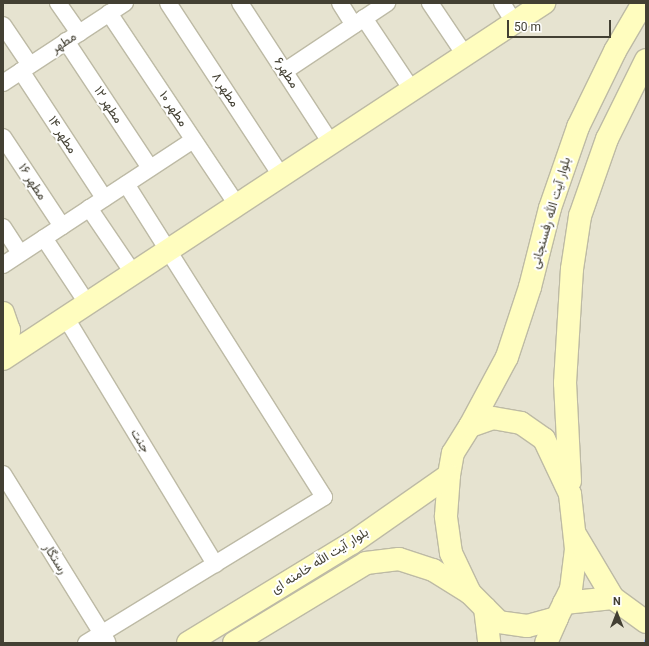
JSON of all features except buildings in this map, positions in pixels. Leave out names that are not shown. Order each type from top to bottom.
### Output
[{"type":"main road","points":[[3,359],[544,3]]},
{"type":"main road","name":"بلوار آیت الله رفسنجانی","points":[[477,600],[451,553],[446,516],[449,475],[453,453],[470,426],[507,357],[530,287],[550,208],[578,127],[615,51],[643,3]]},
{"type":"main road","points":[[546,643],[571,588],[576,549],[570,494],[565,383],[572,269],[580,216],[607,139],[646,60]]},
{"type":"main road","points":[[3,313],[7,321],[9,339],[3,356]]},
{"type":"main road","points":[[470,426],[493,418],[521,423],[544,439],[570,494]]},
{"type":"main road","name":"بلوار آیت الله خامنه ای","points":[[188,643],[352,543],[449,475]]},
{"type":"main road","points":[[574,533],[613,598],[644,620]]},
{"type":"main road","name":"بلوار آیت الله خامنه ای","points":[[234,643],[366,563],[400,558],[433,570],[477,600]]},
{"type":"main road","points":[[477,600],[499,622],[527,626],[560,610],[613,598]]},
{"type":"main road","points":[[477,600],[489,643]]},
{"type":"street","name":"مطهر ۱۲","points":[[58,3],[72,37],[150,168]]},
{"type":"street","name":"مطهر","points":[[3,83],[125,3]]},
{"type":"street","name":"مطهر ۸","points":[[168,3],[281,176]]},
{"type":"street","name":"مطهر۶","points":[[240,3],[331,143]]},
{"type":"street","points":[[340,3],[359,21],[412,90]]},
{"type":"street","points":[[284,71],[387,3]]},
{"type":"street","points":[[430,3],[465,55]]},
{"type":"street","points":[[502,3],[514,22]]},
{"type":"street","name":"مطهر ۱۰","points":[[109,13],[237,205]]},
{"type":"street","name":"مطهر ۱۴","points":[[3,25],[25,68],[104,198]]},
{"type":"street","name":"مطهر ۱۶","points":[[3,137],[62,226]]},
{"type":"street","points":[[3,265],[193,140]]},
{"type":"street","points":[[86,643],[105,638],[215,564],[324,497],[169,249],[126,184]]},
{"type":"street","points":[[89,208],[133,273]]},
{"type":"street","points":[[3,227],[20,253]]},
{"type":"street","points":[[44,238],[87,304]]},
{"type":"street","name":"جنت","points":[[66,318],[215,564]]},
{"type":"street","name":"رستگار","points":[[3,474],[105,638]]},
{"type":"shaded area","points":[[3,3],[646,3],[646,643],[3,643]]}]
